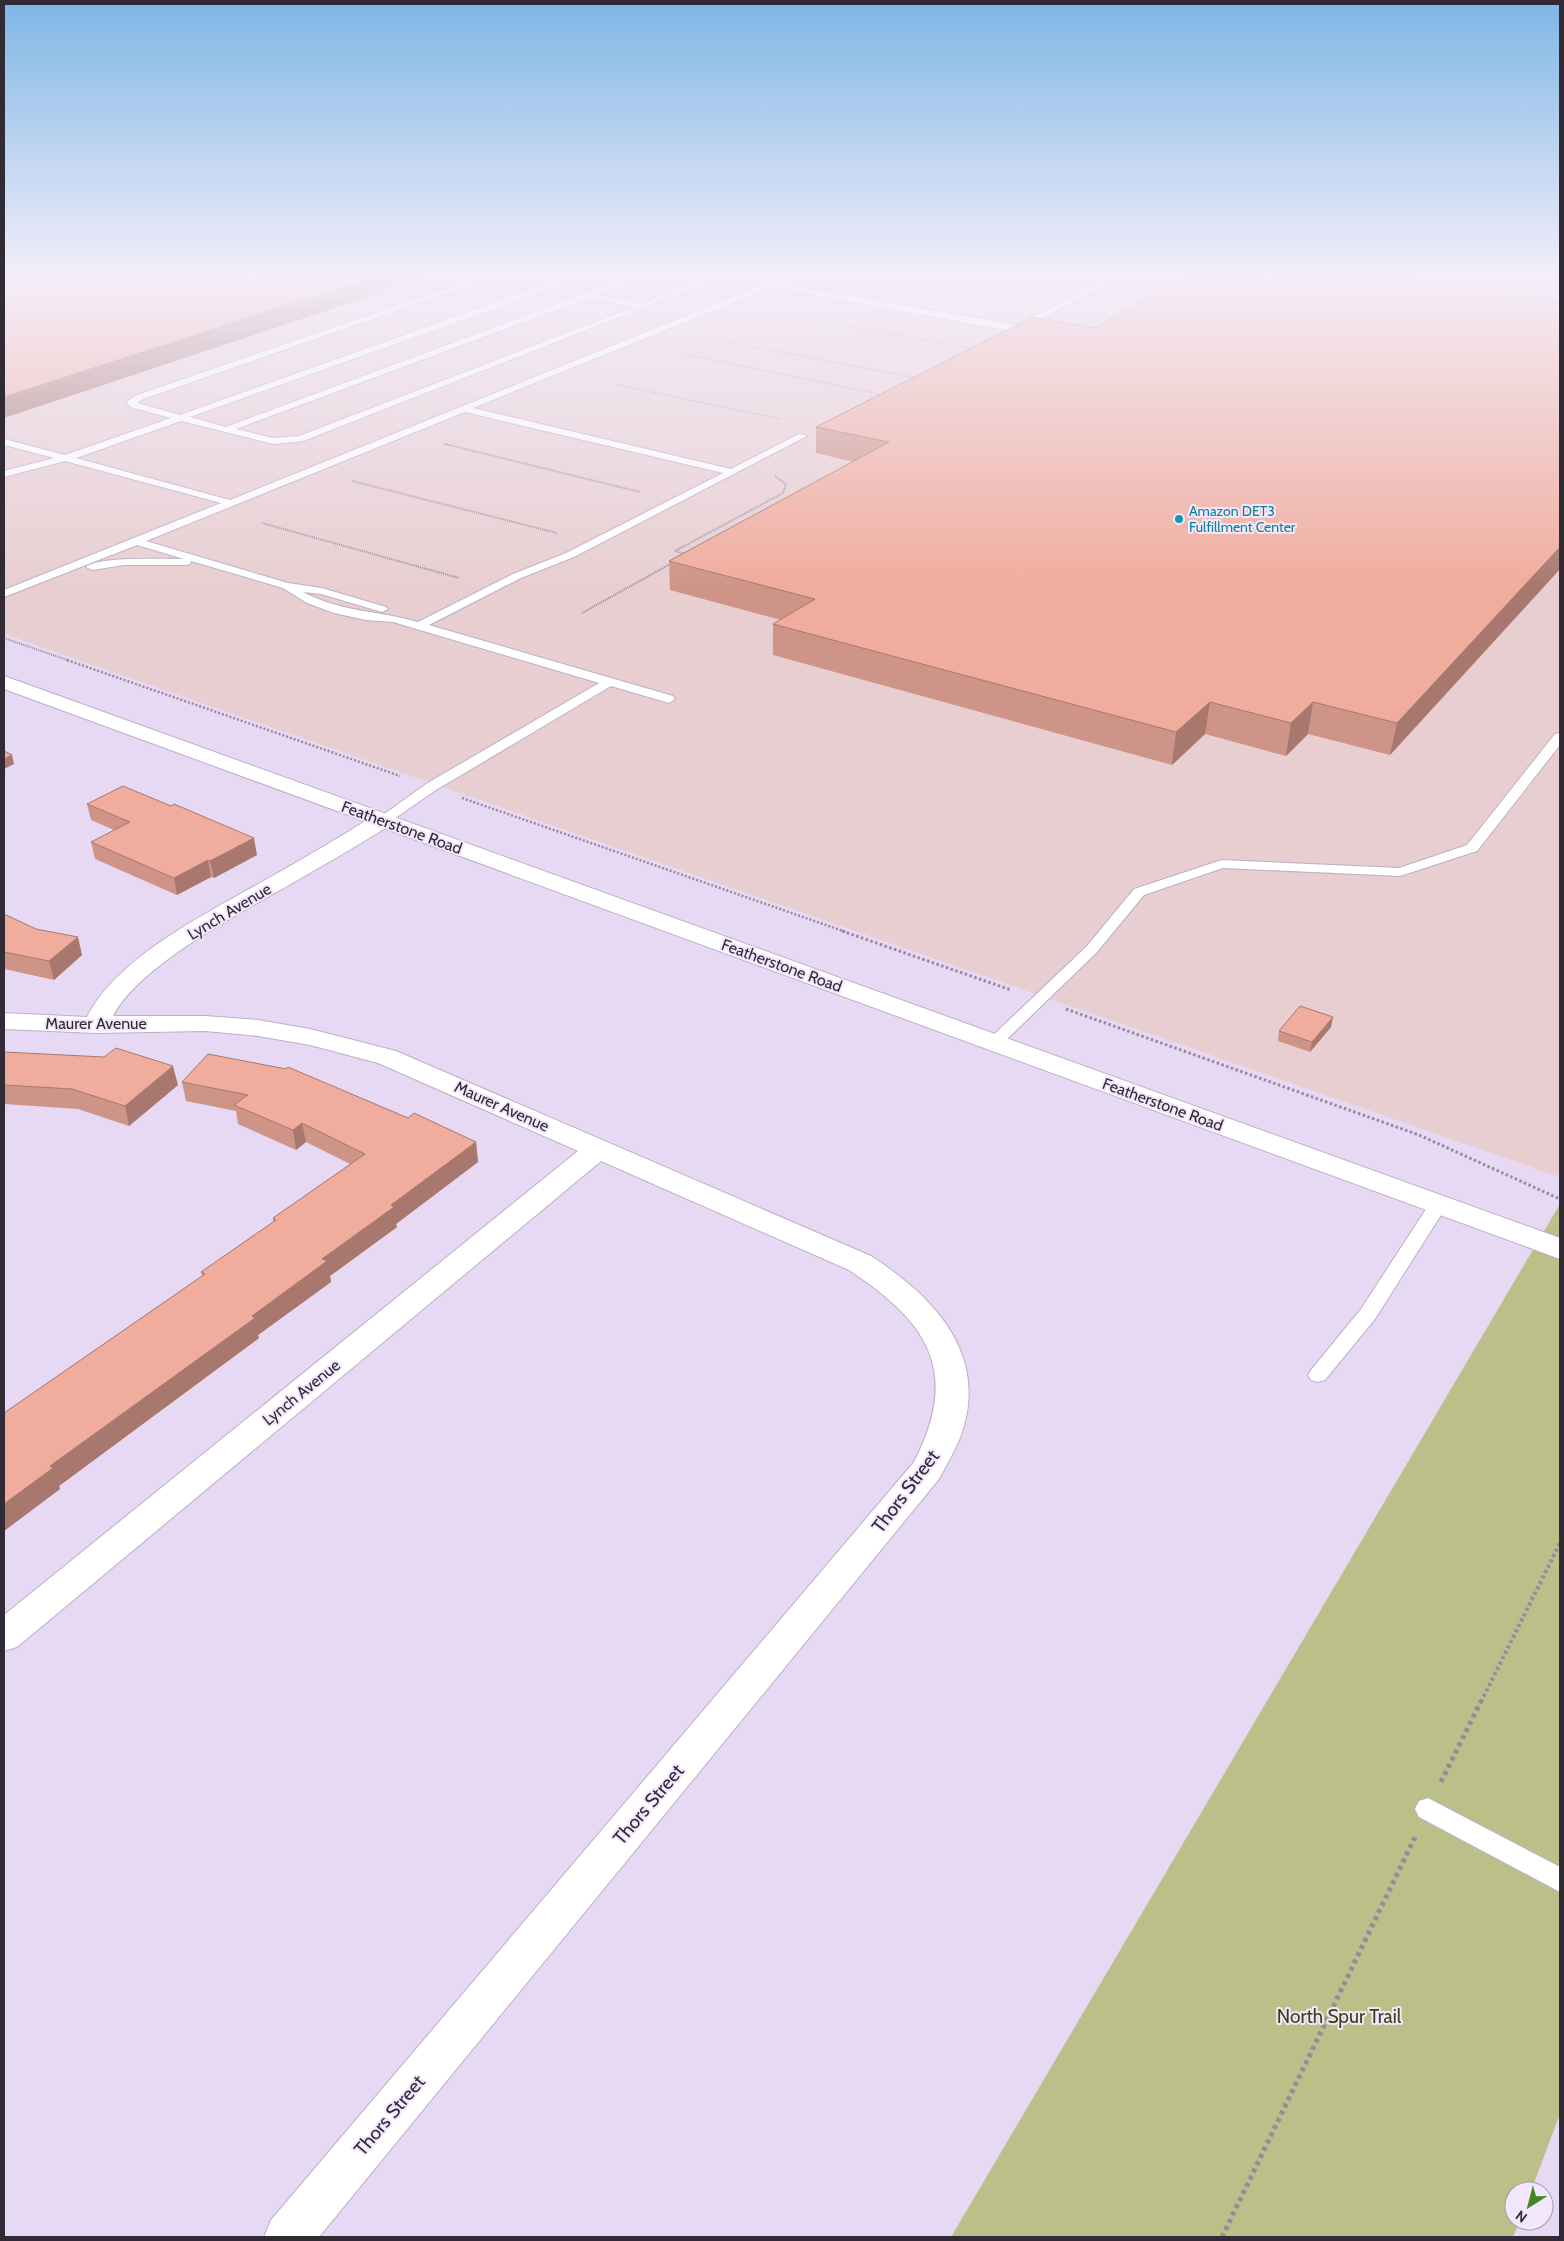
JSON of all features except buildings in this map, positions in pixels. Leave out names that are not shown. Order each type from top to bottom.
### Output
[{"type":"street","name":"Featherstone Road","points":[[4,682],[1560,1249]]},
{"type":"street","name":"Lynch Avenue","points":[[96,1025],[105,1006],[117,990],[164,953],[208,922],[353,840],[383,820]]},
{"type":"street","name":"Maurer Avenue","points":[[4,1021],[96,1025],[180,1023],[228,1025],[274,1030],[328,1040],[415,1068],[868,1268],[891,1282],[917,1306],[928,1319],[944,1348]]},
{"type":"street","name":"Lynch Avenue","points":[[4,1636],[599,1148]]},
{"type":"street","name":"Thors Street","points":[[288,2237],[927,1470],[944,1438],[953,1403],[950,1366],[944,1348]]},
{"type":"lane","points":[[200,378],[132,401],[132,405],[273,441],[308,436],[459,378]]},
{"type":"lane","points":[[4,474],[67,458],[293,378]]},
{"type":"lane","points":[[226,430],[367,378]]},
{"type":"lane","points":[[4,594],[542,378]]},
{"type":"lane","points":[[464,409],[733,472]]},
{"type":"lane","points":[[419,626],[518,576],[570,555],[802,436]]},
{"type":"lane","points":[[4,442],[231,503]]},
{"type":"lane","points":[[136,541],[287,586],[304,599],[372,618],[394,619],[669,699]]},
{"type":"lane","points":[[59,572],[124,562],[205,562]]},
{"type":"lane","points":[[383,820],[431,787],[609,682]]},
{"type":"lane","points":[[994,1042],[1092,949],[1139,892],[1222,864],[1400,872],[1472,848],[1560,737]]},
{"type":"lane","points":[[1318,1375],[1368,1314],[1438,1204]]},
{"type":"lane","points":[[1428,1809],[1560,1880]]},
{"type":"path","points":[[800,378],[885,395]]},
{"type":"path","points":[[911,378],[923,380]]},
{"type":"path","points":[[614,384],[788,421]]},
{"type":"path","points":[[438,443],[677,501]]},
{"type":"path","points":[[680,559],[688,554],[676,551],[783,493],[786,484],[771,474]]},
{"type":"path","points":[[348,480],[594,543]]},
{"type":"path","points":[[262,523],[465,580]]},
{"type":"path","points":[[582,613],[672,563]]},
{"type":"path","points":[[4,638],[408,779]]},
{"type":"path","points":[[455,796],[1005,987]]},
{"type":"path","points":[[1069,1010],[1419,1135],[1560,1199]]},
{"type":"path","points":[[1222,2237],[1428,1809],[1560,1543]]},
{"type":"shaded area","points":[[4,378],[1560,378],[1560,1177],[4,634]]},
{"type":"green space","name":"North Spur Trail","points":[[1560,1204],[1560,2114],[1535,2181],[1504,2181],[1504,2231],[1516,2231],[1513,2237],[951,2237]]},
{"type":"place","name":"Amazon DET3 Fulfillment Center","points":[[1179,519]]}]
